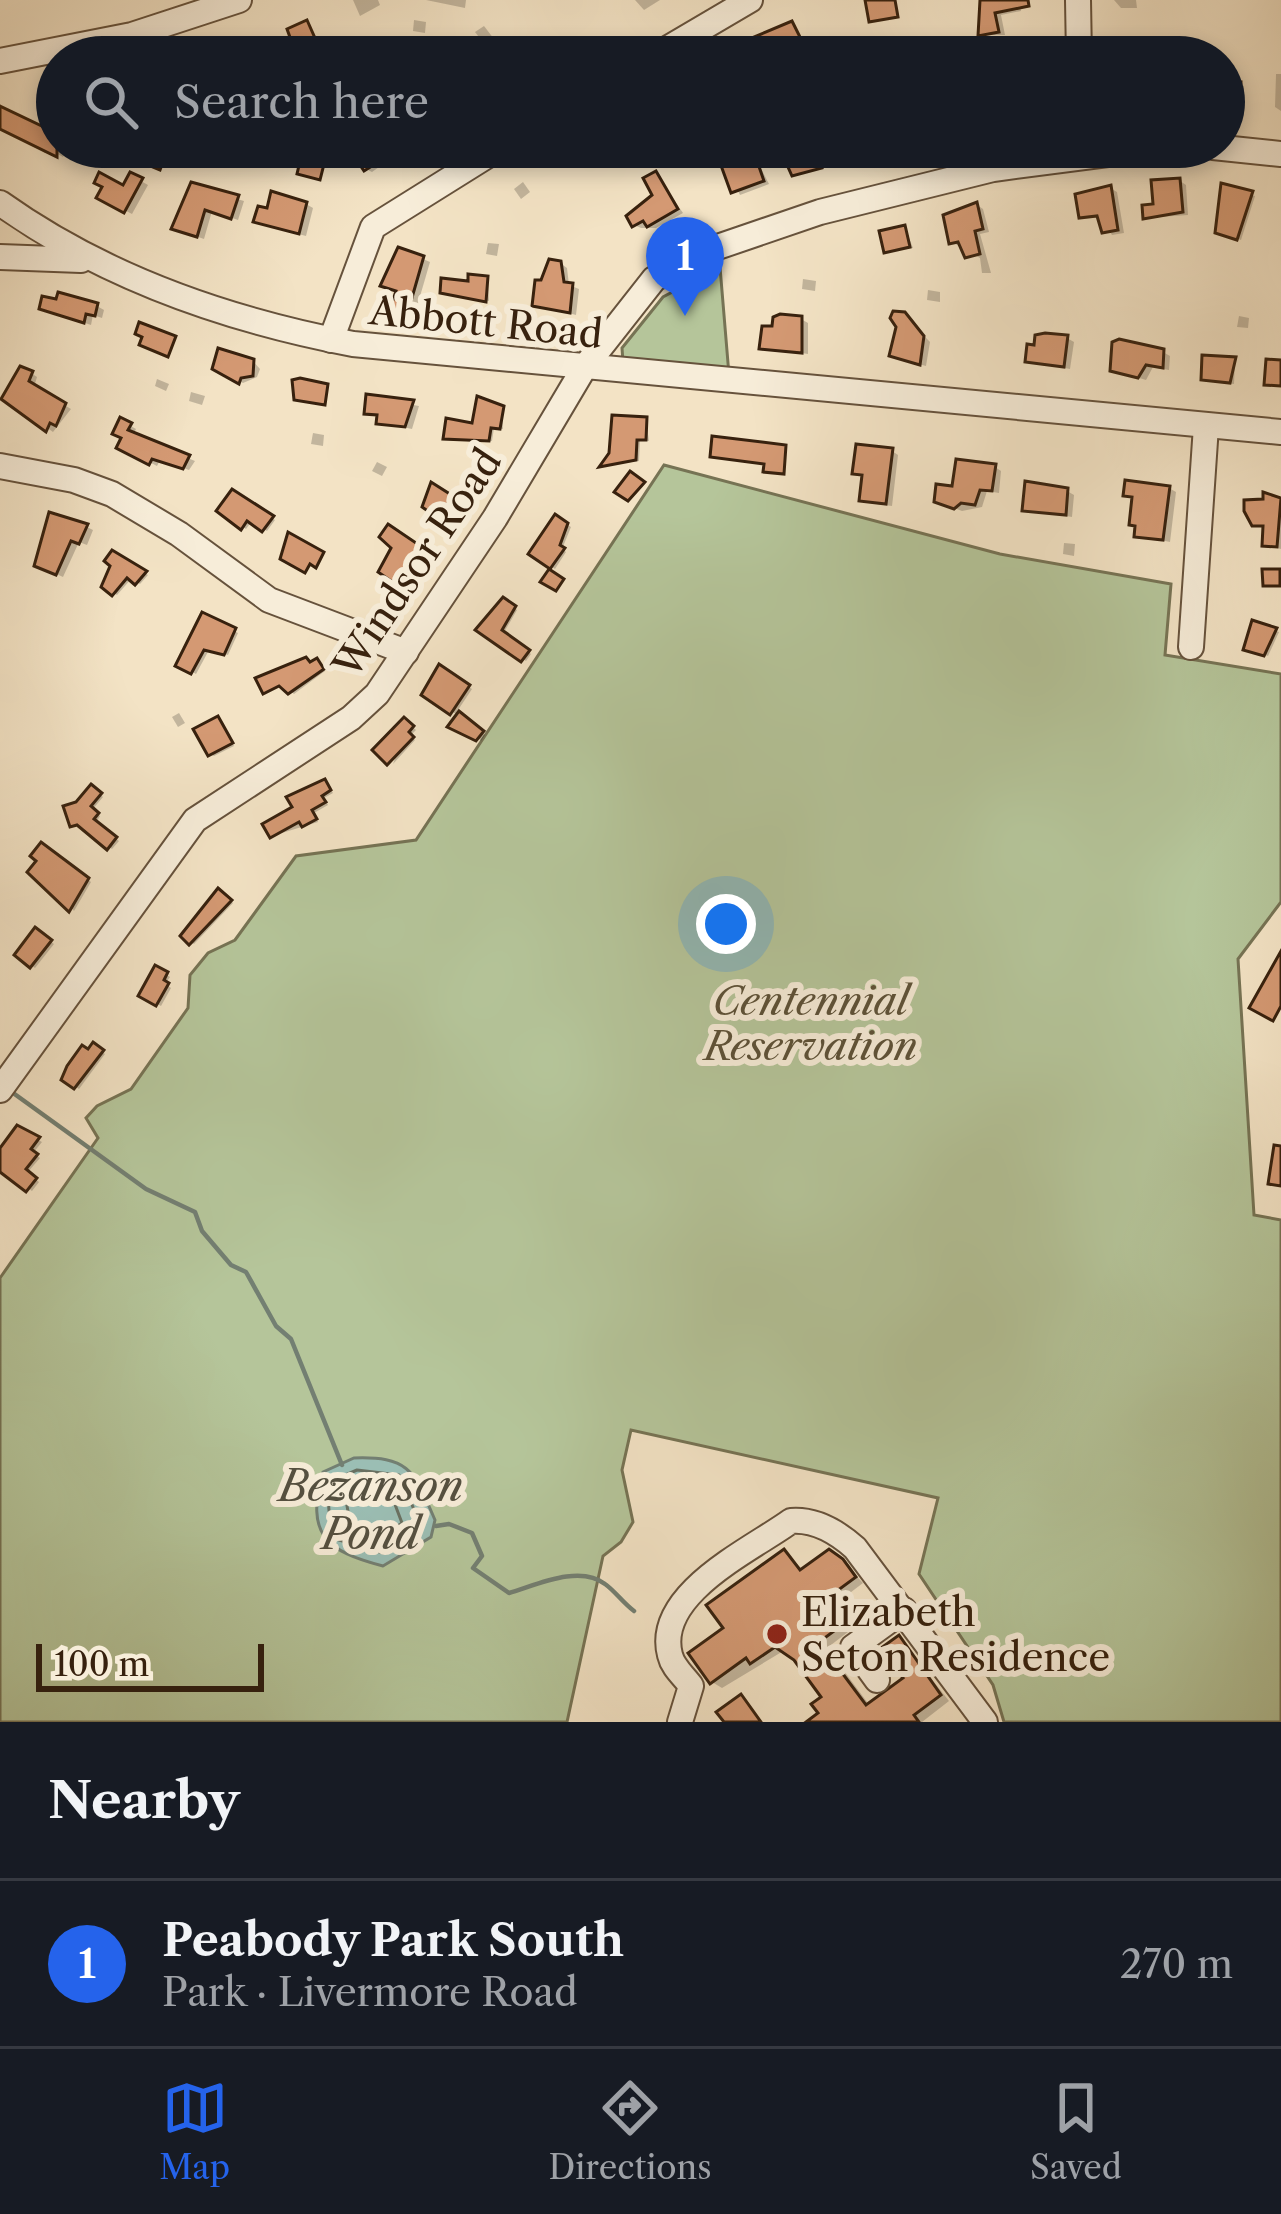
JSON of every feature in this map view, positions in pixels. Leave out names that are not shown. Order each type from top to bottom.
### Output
[{"type":"street","points":[[124,36],[239,0]]},
{"type":"street","points":[[689,36],[750,0]]},
{"type":"street","points":[[1078,0],[1079,36]]},
{"type":"street","points":[[0,61],[36,54]]},
{"type":"street","points":[[1245,150],[1281,154]]},
{"type":"street","points":[[331,340],[374,226],[467,168]]},
{"type":"street","name":"Windsor Road","points":[[0,1090],[195,820],[360,711],[406,652],[495,518],[584,368],[641,292],[700,253],[820,212],[1000,168]]},
{"type":"street","points":[[0,248],[7,207]]},
{"type":"street","name":"Abbott Road","points":[[7,207],[108,267],[228,314],[331,340],[1281,432]]},
{"type":"street","points":[[0,257],[65,258],[108,267]]},
{"type":"street","points":[[1191,646],[1206,426]]},
{"type":"street","points":[[0,466],[74,480],[112,494],[179,534],[268,600],[406,652]]},
{"type":"street","points":[[664,1722],[679,1722],[691,1686],[669,1654],[672,1618],[692,1593],[791,1521],[815,1523],[844,1538],[904,1610],[985,1722]]},
{"type":"street","points":[[877,1680],[853,1648],[904,1610]]},
{"type":"green space","points":[[720,267],[729,375],[623,362],[622,348],[663,297]]},
{"type":"green space","name":"Centennial Reservation","points":[[664,465],[1000,554],[1171,584],[1165,655],[1281,674],[1281,902],[1238,959],[1254,1215],[1281,1220],[1281,1722],[1004,1722],[993,1685],[919,1574],[938,1498],[631,1430],[622,1470],[633,1522],[621,1542],[603,1556],[567,1722],[0,1722],[0,1278],[98,1138],[86,1118],[97,1106],[131,1089],[188,1008],[190,975],[208,953],[235,940],[296,856],[416,840]]},
{"type":"water","name":"Bezanson Pond","points":[[354,1458],[388,1460],[408,1470],[435,1520],[431,1537],[383,1566],[334,1546],[319,1525],[323,1472]]},
{"type":"building","points":[[865,0],[895,0],[898,17],[869,22]]},
{"type":"building","points":[[980,0],[1028,0],[1029,6],[995,13],[999,32],[978,36]]},
{"type":"building","points":[[307,20],[314,36],[290,36],[287,29]]},
{"type":"building","points":[[792,21],[800,36],[756,36]]},
{"type":"building","points":[[0,106],[36,123],[36,147],[0,129]]},
{"type":"building","points":[[298,168],[323,168],[320,180],[297,174]]},
{"type":"building","points":[[722,168],[760,168],[764,181],[731,193]]},
{"type":"building","points":[[788,168],[822,168],[792,176]]},
{"type":"building","points":[[656,171],[678,209],[647,227],[643,221],[632,227],[626,216],[652,195],[643,178]]},
{"type":"building","points":[[99,172],[123,185],[130,172],[143,178],[124,213],[96,198],[102,187],[94,183]]},
{"type":"building","points":[[1180,178],[1183,212],[1143,219],[1142,205],[1153,204],[1151,180]]},
{"type":"building","points":[[191,182],[239,195],[231,219],[205,210],[197,237],[171,229]]},
{"type":"building","points":[[1221,183],[1253,191],[1237,240],[1215,233]]},
{"type":"building","points":[[1111,185],[1118,230],[1102,233],[1097,216],[1079,218],[1075,194]]},
{"type":"building","points":[[271,191],[307,202],[299,234],[253,222],[258,206],[267,208]]},
{"type":"building","points":[[977,202],[983,229],[975,231],[980,254],[965,258],[958,242],[949,244],[943,215]]},
{"type":"building","points":[[905,225],[910,247],[884,253],[879,231]]},
{"type":"building","points":[[398,247],[424,256],[407,315],[390,309],[396,291],[380,286]]},
{"type":"building","points":[[549,259],[561,261],[564,282],[573,283],[570,313],[532,306],[535,280],[541,280]]},
{"type":"building","points":[[468,274],[488,276],[486,302],[440,293],[441,278],[468,281]]},
{"type":"building","points":[[58,292],[98,303],[95,316],[86,314],[84,323],[39,309],[42,296],[56,299]]},
{"type":"building","points":[[893,311],[905,312],[924,336],[920,365],[889,356],[896,327],[890,318]]},
{"type":"building","points":[[802,316],[802,353],[759,349],[762,326],[772,326],[773,317]]},
{"type":"building","points":[[139,322],[176,336],[168,357],[139,345],[142,337],[135,334]]},
{"type":"building","points":[[1035,335],[1068,335],[1064,367],[1025,362],[1027,344],[1034,345]]},
{"type":"building","points":[[1119,339],[1164,349],[1163,368],[1146,365],[1138,378],[1110,371],[1112,342]]},
{"type":"building","points":[[218,348],[254,359],[253,376],[241,378],[239,384],[212,369]]},
{"type":"building","points":[[1202,355],[1236,357],[1230,383],[1201,380]]},
{"type":"building","points":[[1266,359],[1281,360],[1281,386],[1264,385]]},
{"type":"building","points":[[20,366],[33,371],[29,381],[66,403],[56,426],[50,423],[46,432],[1,399]]},
{"type":"building","points":[[292,380],[328,384],[325,405],[294,400]]},
{"type":"building","points":[[366,394],[414,400],[405,427],[376,424],[377,415],[364,414]]},
{"type":"building","points":[[477,396],[504,406],[500,429],[491,428],[489,441],[443,439],[446,418],[472,423]]},
{"type":"building","points":[[612,415],[647,417],[646,440],[637,440],[636,460],[599,467],[609,453]]},
{"type":"building","points":[[120,417],[132,423],[128,430],[190,455],[183,469],[152,459],[149,465],[116,448],[121,438],[112,434]]},
{"type":"building","points":[[712,436],[786,445],[784,474],[763,472],[764,464],[710,457]]},
{"type":"building","points":[[856,444],[893,448],[886,504],[859,501],[862,475],[852,474]]},
{"type":"building","points":[[956,459],[996,464],[992,491],[980,490],[975,505],[961,503],[954,509],[934,502],[936,484],[952,486]]},
{"type":"building","points":[[630,471],[645,482],[628,501],[614,492]]},
{"type":"building","points":[[1125,480],[1170,486],[1163,540],[1134,537],[1135,526],[1129,525],[1132,497],[1123,496]]},
{"type":"building","points":[[1025,481],[1068,488],[1066,515],[1022,511]]},
{"type":"building","points":[[431,482],[453,496],[438,518],[422,507]]},
{"type":"building","points":[[232,489],[274,516],[262,532],[247,521],[241,530],[216,511]]},
{"type":"building","points":[[1263,492],[1281,498],[1277,547],[1262,546],[1263,526],[1252,526],[1244,511],[1244,500],[1263,499]]},
{"type":"building","points":[[49,512],[88,524],[79,544],[71,541],[56,575],[34,566]]},
{"type":"building","points":[[555,514],[568,523],[560,545],[565,548],[550,569],[528,554]]},
{"type":"building","points":[[388,524],[422,547],[394,583],[378,572],[391,548],[379,537]]},
{"type":"building","points":[[288,532],[324,552],[316,568],[310,564],[305,573],[280,559]]},
{"type":"building","points":[[112,550],[147,571],[135,585],[127,578],[112,596],[101,587],[110,566],[104,561]]},
{"type":"building","points":[[549,569],[564,579],[556,591],[540,582]]},
{"type":"building","points":[[1262,569],[1280,569],[1280,586],[1263,586]]},
{"type":"building","points":[[503,597],[516,606],[502,630],[530,650],[521,662],[475,630]]},
{"type":"building","points":[[202,612],[236,628],[224,655],[204,650],[191,674],[175,666]]},
{"type":"building","points":[[1252,620],[1277,628],[1264,656],[1243,650]]},
{"type":"building","points":[[306,657],[310,662],[317,658],[324,669],[288,694],[279,686],[263,694],[255,678]]},
{"type":"building","points":[[439,664],[470,685],[450,715],[421,695]]},
{"type":"building","points":[[459,711],[484,731],[476,741],[447,727]]},
{"type":"building","points":[[218,716],[233,743],[208,756],[193,729]]},
{"type":"building","points":[[404,717],[414,726],[409,732],[414,737],[387,765],[372,750]]},
{"type":"building","points":[[325,779],[331,790],[322,796],[326,802],[312,810],[317,819],[302,827],[299,822],[270,838],[262,824],[292,807],[286,797]]},
{"type":"building","points":[[91,784],[102,793],[91,806],[99,813],[94,819],[117,837],[107,850],[77,825],[70,827],[63,806],[76,802]]},
{"type":"building","points":[[41,842],[89,878],[69,912],[27,872],[36,861],[30,856]]},
{"type":"building","points":[[218,888],[232,900],[189,945],[180,936]]},
{"type":"building","points":[[35,927],[52,940],[30,968],[14,955]]},
{"type":"building","points":[[1281,951],[1281,1006],[1273,1021],[1249,1008]]},
{"type":"building","points":[[155,965],[168,972],[164,980],[169,983],[156,1006],[138,996]]},
{"type":"building","points":[[93,1042],[104,1050],[74,1089],[61,1080],[82,1045],[88,1049]]},
{"type":"building","points":[[17,1125],[40,1137],[31,1149],[38,1154],[26,1169],[37,1178],[26,1192],[0,1172],[0,1148]]},
{"type":"building","points":[[1274,1145],[1281,1146],[1281,1186],[1268,1184]]},
{"type":"building","name":"Elizabeth Seton Residence","points":[[784,1549],[800,1570],[829,1549],[843,1559],[856,1577],[830,1596],[842,1612],[835,1617],[841,1626],[819,1642],[866,1705],[903,1678],[881,1648],[899,1635],[941,1695],[914,1715],[919,1722],[806,1722],[818,1713],[811,1704],[821,1697],[794,1660],[775,1647],[750,1664],[746,1658],[710,1684],[688,1653],[723,1628],[706,1605]]},
{"type":"building","name":"Elizabeth Seton Residence","points":[[741,1694],[761,1722],[724,1722],[716,1712]]},
{"type":"waterway","points":[[9,1090],[146,1189],[195,1212],[202,1231],[231,1265],[246,1272],[276,1326],[291,1339],[342,1465]]},
{"type":"waterway","points":[[436,1526],[449,1524],[472,1533],[482,1556],[473,1568],[509,1593],[557,1578],[583,1576],[605,1584],[634,1611]]},
{"type":"place","name":"Peabody Park South","points":[[685,316]]},
{"type":"place","name":"Elizabeth Seton Residence","points":[[777,1634]]}]
